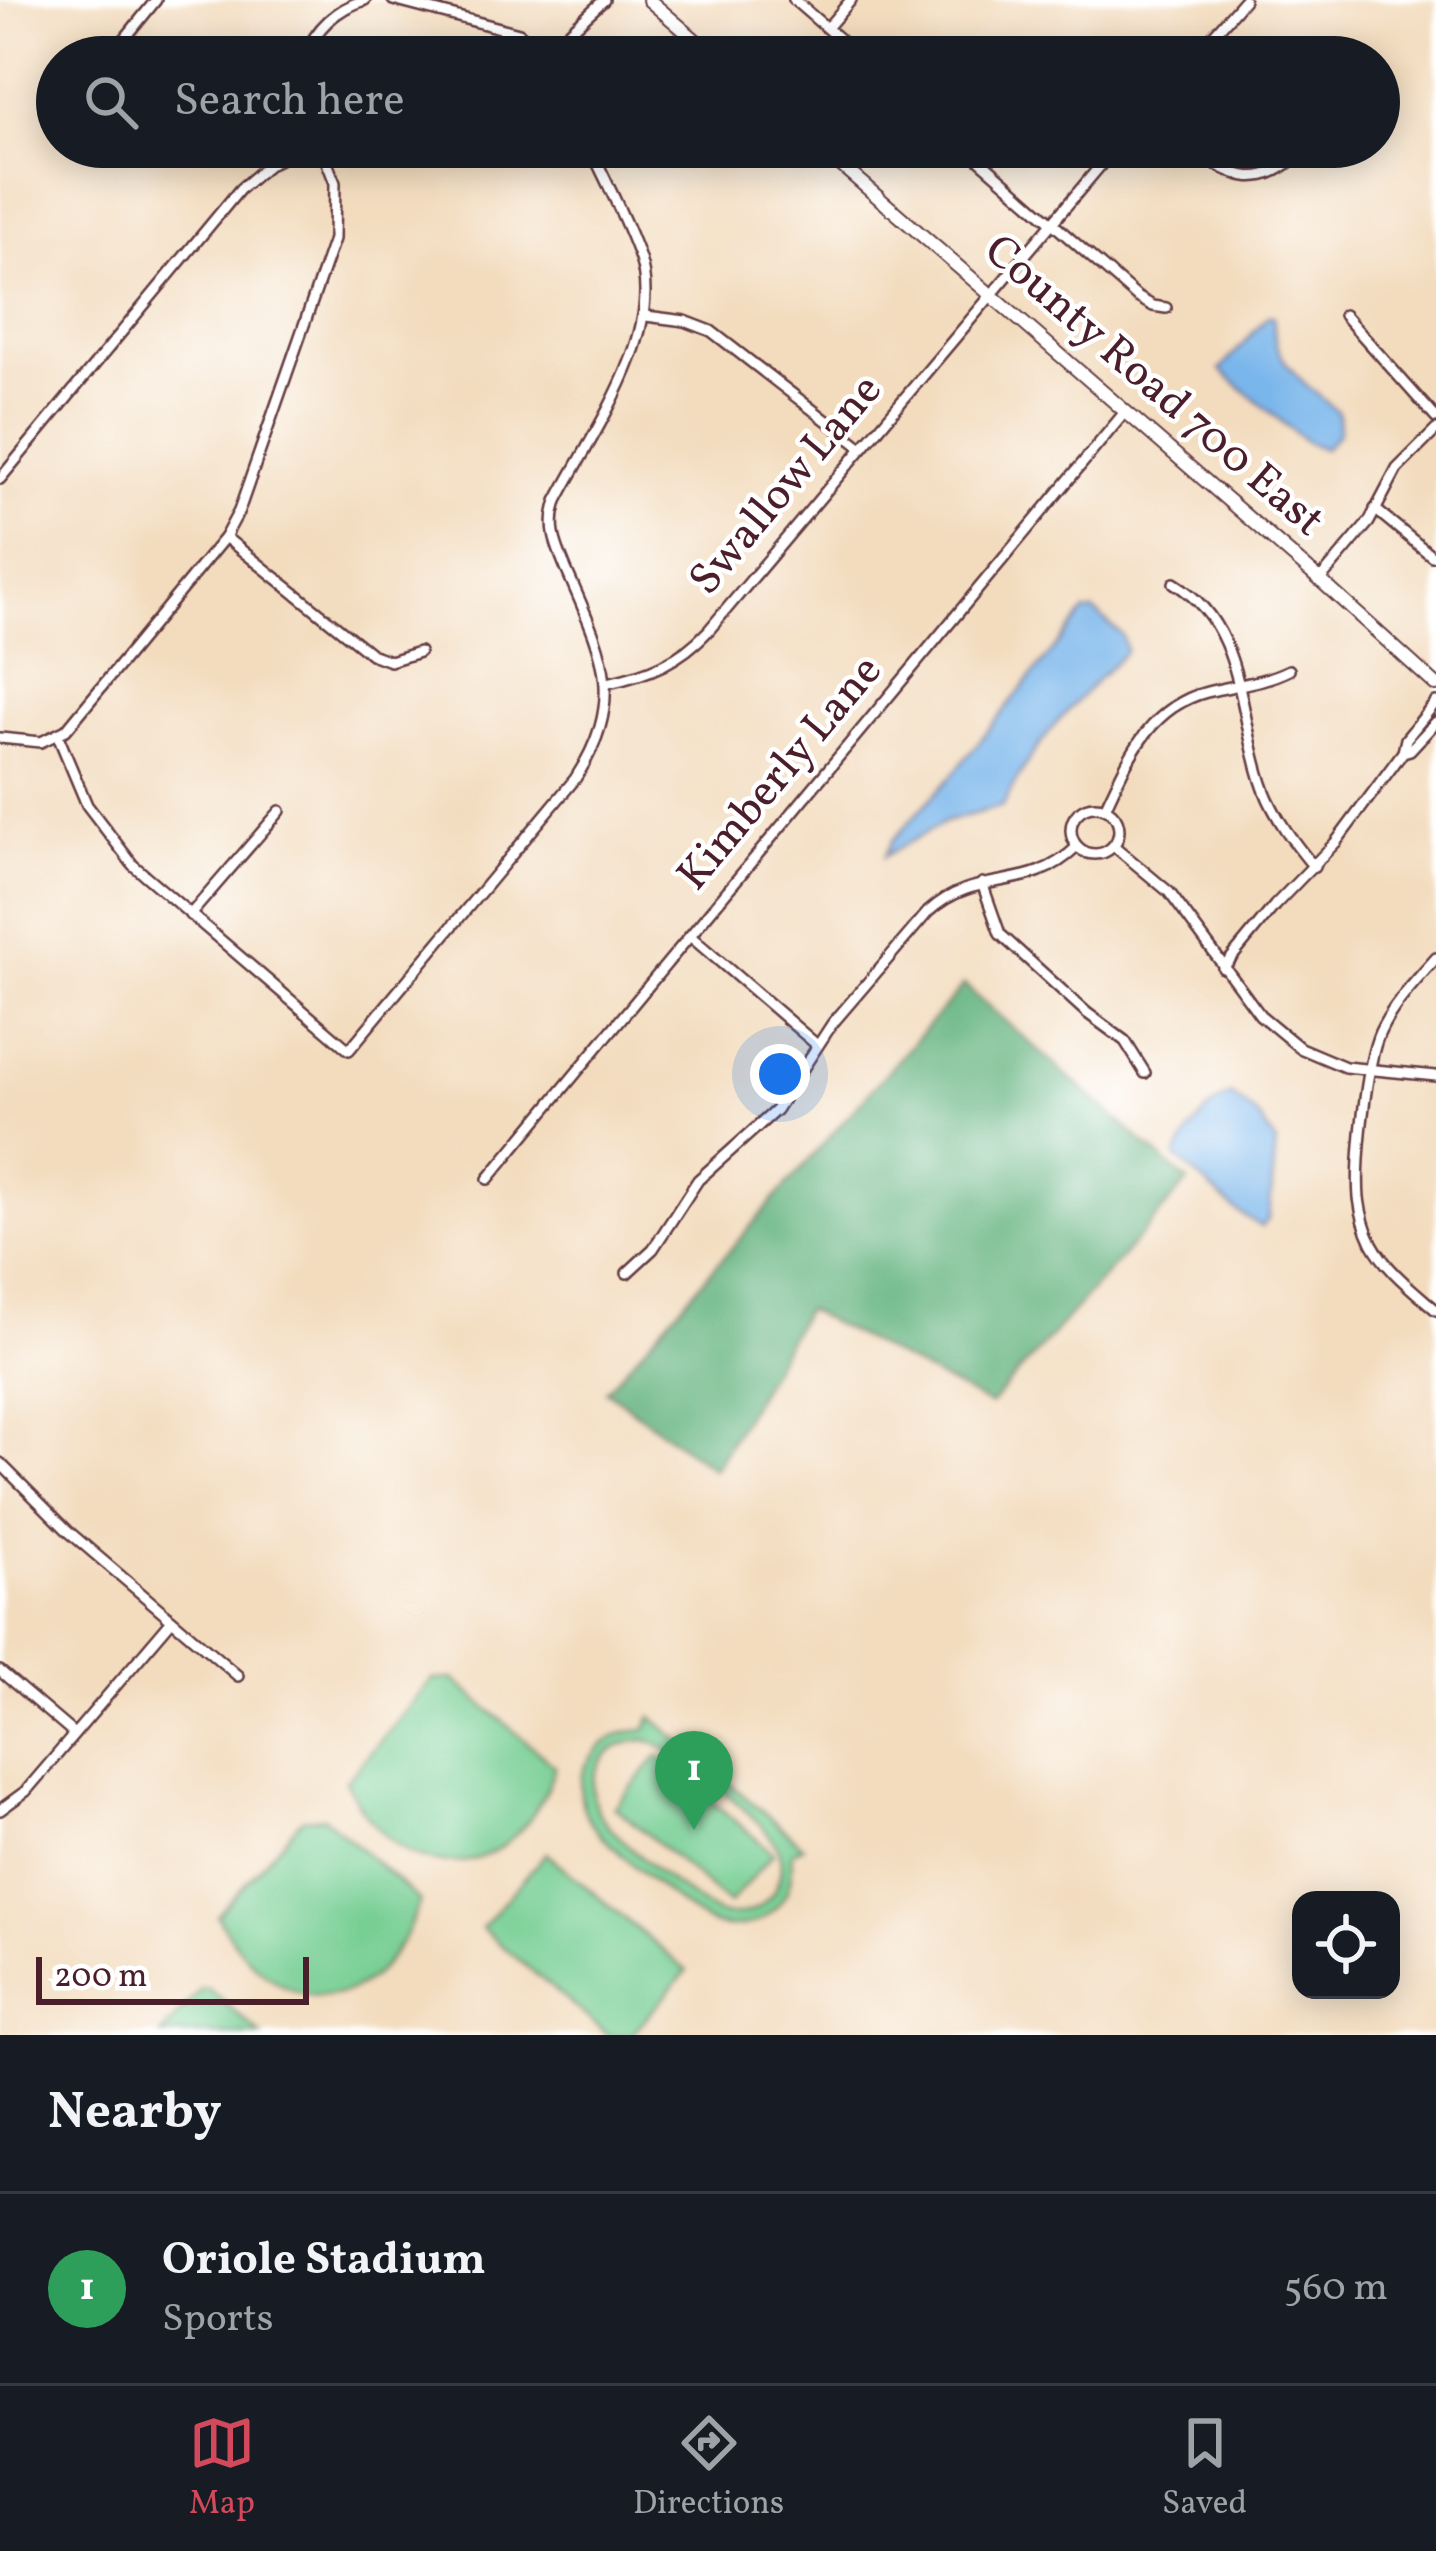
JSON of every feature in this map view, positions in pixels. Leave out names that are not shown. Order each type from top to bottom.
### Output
[{"type":"main road","points":[[649,0],[691,36]]},
{"type":"main road","name":"County Road 700 East","points":[[844,168],[1436,686]]},
{"type":"street","points":[[127,36],[156,0]]},
{"type":"street","points":[[317,36],[340,10],[365,0]]},
{"type":"street","points":[[393,0],[525,36]]},
{"type":"street","points":[[567,36],[604,0]]},
{"type":"street","points":[[794,0],[836,36]]},
{"type":"street","points":[[827,28],[851,0]]},
{"type":"street","points":[[1212,36],[1244,0]]},
{"type":"street","points":[[0,479],[240,189],[264,168]]},
{"type":"street","points":[[0,738],[41,742],[58,736],[80,716],[225,537],[239,511],[334,238],[335,183],[329,168]]},
{"type":"street","points":[[58,736],[73,777],[100,825],[133,865],[349,1050],[592,754],[608,683],[599,645],[553,539],[551,519],[556,501],[634,354],[646,316],[640,260],[599,168]]},
{"type":"street","points":[[989,168],[1138,297],[1166,308]]},
{"type":"street","name":"Swallow Lane","points":[[608,683],[650,674],[697,643],[1098,168]]},
{"type":"street","points":[[1221,168],[1250,178],[1281,168]]},
{"type":"street","points":[[1344,315],[1436,418]]},
{"type":"street","points":[[646,316],[685,321],[711,331],[862,448]]},
{"type":"street","name":"Kimberly Lane","points":[[488,1179],[1126,412]]},
{"type":"street","points":[[1320,580],[1369,522],[1397,469],[1436,430]]},
{"type":"street","points":[[1375,509],[1432,556]]},
{"type":"street","points":[[225,537],[371,654],[390,661],[419,652]]},
{"type":"street","points":[[1174,583],[1213,615],[1232,655],[1269,802],[1313,867]]},
{"type":"street","points":[[1105,808],[1130,754],[1165,712],[1192,697],[1288,670]]},
{"type":"street","points":[[1223,968],[1313,867],[1436,702]]},
{"type":"street","points":[[1402,752],[1410,750],[1436,722]]},
{"type":"street","points":[[1089,807],[1105,808],[1119,825],[1114,846],[1091,854],[1077,847],[1071,832],[1075,816],[1089,807]]},
{"type":"street","points":[[190,915],[280,811]]},
{"type":"street","points":[[1114,846],[1168,892],[1260,1015],[1300,1048],[1334,1064],[1436,1076]]},
{"type":"street","points":[[627,1274],[649,1255],[698,1180],[776,1110],[817,1045],[928,912],[947,896],[982,884],[1043,873],[1077,847]]},
{"type":"street","points":[[982,884],[1000,934],[1125,1041],[1145,1073]]},
{"type":"street","points":[[690,936],[817,1045]]},
{"type":"street","points":[[1436,958],[1386,1020],[1370,1070],[1359,1184],[1362,1216],[1386,1264],[1436,1310]]},
{"type":"street","points":[[0,1462],[68,1531],[238,1676]]},
{"type":"street","points":[[0,1810],[26,1791],[172,1619]]},
{"type":"street","points":[[0,1671],[74,1734]]},
{"type":"green space","points":[[964,985],[1188,1182],[990,1405],[805,1309],[714,1470],[606,1390]]},
{"type":"green space","points":[[453,1679],[555,1766],[537,1806],[514,1836],[487,1855],[457,1862],[426,1859],[397,1844],[369,1818],[346,1781],[432,1680]]},
{"type":"green space","points":[[652,1717],[803,1846],[791,1853],[786,1893],[764,1917],[734,1927],[699,1917],[627,1859],[589,1820],[581,1787],[590,1758],[614,1737],[646,1729]],"holes":[[[645,1740],[718,1787],[771,1837],[780,1856],[780,1876],[771,1895],[758,1907],[736,1915],[712,1910],[636,1852],[597,1810],[593,1783],[604,1758],[628,1743]]]},
{"type":"green space","points":[[658,1756],[773,1853],[729,1904],[615,1807]]},
{"type":"green space","points":[[324,1817],[420,1901],[401,1942],[379,1971],[353,1989],[326,1996],[298,1992],[270,1977],[242,1952],[217,1916],[302,1819]]},
{"type":"green space","points":[[546,1853],[687,1971],[631,2035],[608,2035],[481,1928]]},
{"type":"green space","points":[[201,1989],[209,1989],[262,2035],[161,2035]]},
{"type":"water","points":[[1273,316],[1276,342],[1287,364],[1338,412],[1339,432],[1324,449],[1306,442],[1220,370]]},
{"type":"water","points":[[1094,611],[1122,635],[1126,651],[1043,740],[1003,806],[945,822],[885,856],[893,840],[949,779],[1084,612]]},
{"type":"water","points":[[1231,1095],[1258,1116],[1276,1143],[1269,1218],[1261,1227],[1176,1157],[1199,1121]]},
{"type":"place","name":"Oriole Stadium","points":[[694,1830]]}]
